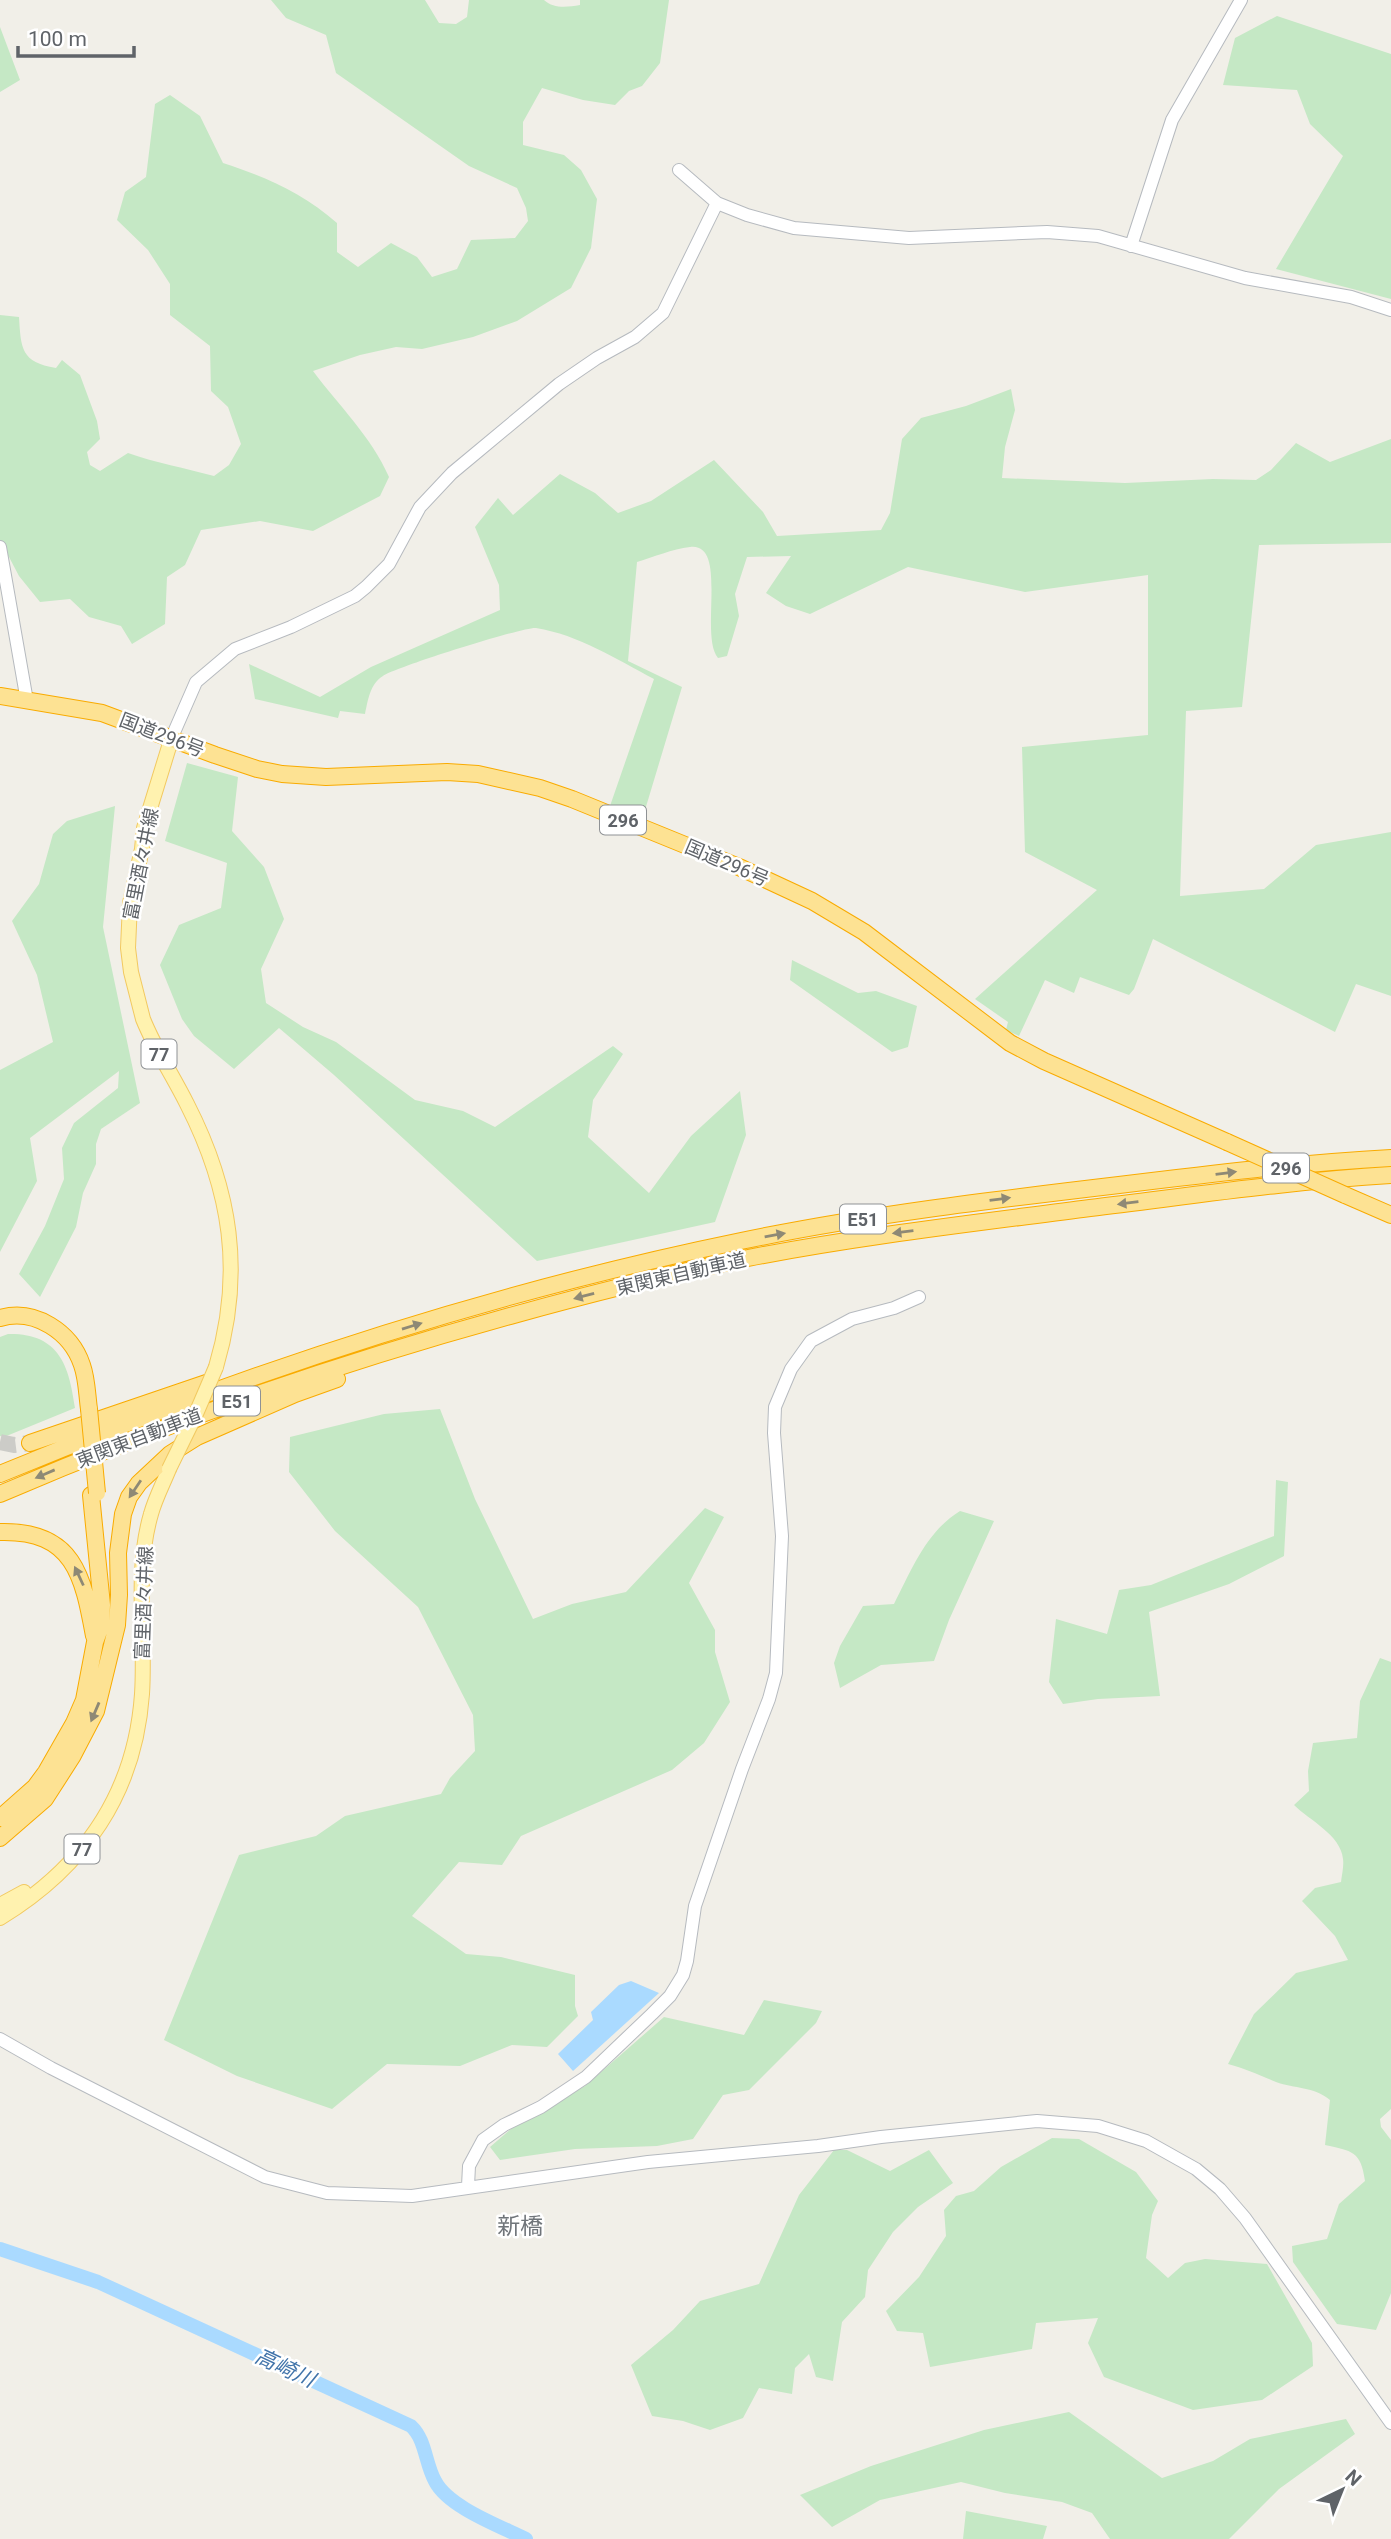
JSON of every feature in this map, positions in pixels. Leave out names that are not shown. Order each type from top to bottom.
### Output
[{"type":"highway","name":"国道296号","points":[[0,696],[102,713],[257,769],[282,774],[326,777],[447,772],[478,774],[540,788],[572,799],[738,867],[812,901],[864,932],[1010,1044],[1391,1215]]},
{"type":"highway","name":"東関東自動車道","points":[[0,1474],[158,1411],[347,1346],[473,1308],[741,1241],[877,1216],[1228,1172],[1330,1161],[1391,1158]]},
{"type":"highway","name":"東関東自動車道","points":[[0,1494],[75,1462],[225,1405],[480,1324],[655,1278],[747,1258],[879,1235],[1335,1178],[1391,1175]]},
{"type":"highway","points":[[0,1318],[32,1318],[51,1325],[66,1338],[82,1366],[94,1494],[103,1644],[96,1711],[72,1757],[45,1799],[0,1838]]},
{"type":"highway","points":[[0,1818],[35,1787],[74,1723],[103,1644],[119,1611],[118,1553],[123,1514],[129,1497],[148,1472],[197,1437],[229,1422],[480,1324]]},
{"type":"highway","points":[[0,1327],[29,1327],[56,1340],[72,1363],[86,1412]]},
{"type":"highway","points":[[30,1443],[170,1394],[274,1362],[347,1346]]},
{"type":"highway","points":[[0,1532],[34,1535],[47,1540],[66,1554],[85,1587],[103,1644]]},
{"type":"main road","name":"富里酒々井線","points":[[0,1917],[46,1886],[86,1844],[114,1801],[127,1772],[142,1693],[143,1553],[151,1513],[216,1367],[225,1333],[231,1276],[230,1237],[224,1197],[203,1138],[143,1019],[136,1000],[128,948],[130,903],[144,828],[172,737]]},
{"type":"main road","name":"富里酒々井線","points":[[0,1905],[35,1884],[81,1839],[113,1792],[131,1755]]},
{"type":"street","points":[[1131,246],[1172,120],[1241,0]]},
{"type":"street","points":[[678,170],[717,203],[794,229],[909,238],[1057,233],[1098,236],[1245,278],[1351,297],[1391,310]]},
{"type":"street","points":[[172,737],[196,682],[235,649],[291,627],[355,596],[389,564],[420,507],[452,473],[559,384],[597,358],[635,337],[663,313],[717,203]]},
{"type":"street","points":[[0,547],[27,701]]},
{"type":"street","points":[[468,2186],[468,2166],[483,2140],[504,2124],[541,2107],[586,2077],[670,1996],[683,1975],[695,1906],[776,1674],[782,1536],[774,1433],[775,1407],[791,1369],[811,1341],[852,1318],[894,1308],[919,1297]]},
{"type":"street","points":[[0,2039],[243,2167],[277,2181],[327,2193],[412,2196],[648,2162],[1037,2121],[1098,2126],[1146,2141],[1172,2154],[1220,2189],[1245,2218],[1391,2423]]},
{"type":"green space","points":[[271,0],[425,0],[439,23],[456,24],[467,17],[469,0],[544,0],[552,5],[566,7],[580,5],[580,0],[669,0],[660,63],[642,86],[629,91],[615,105],[583,100],[542,88],[523,122],[523,145],[564,155],[581,170],[597,199],[591,248],[571,288],[517,321],[473,337],[422,349],[396,347],[360,355],[313,371],[382,462],[389,477],[380,496],[313,531],[260,521],[201,530],[185,565],[167,577],[165,624],[132,644],[121,626],[89,617],[70,599],[40,602],[0,547],[0,315],[19,317],[22,346],[29,358],[56,368],[62,360],[80,375],[97,421],[100,439],[87,452],[90,465],[100,471],[128,453],[214,476],[229,465],[241,444],[228,407],[211,391],[210,346],[170,315],[170,284],[148,250],[117,220],[125,192],[146,177],[155,104],[170,95],[200,116],[223,163],[283,187],[324,212],[337,223],[337,252],[358,267],[391,243],[417,257],[432,277],[457,269],[471,240],[515,238],[528,221],[526,208],[517,188],[469,166],[336,73],[326,35],[286,18]]},
{"type":"green space","points":[[1277,16],[1391,54],[1391,299],[1276,269],[1343,156],[1310,124],[1297,90],[1223,85],[1235,38]]},
{"type":"green space","points":[[0,27],[20,80],[0,92]]},
{"type":"green space","points":[[1011,389],[1015,410],[1005,447],[1002,478],[1125,483],[1256,480],[1271,470],[1296,443],[1330,462],[1391,439],[1391,543],[1259,545],[1242,707],[1186,711],[1180,896],[1264,889],[1316,845],[1391,832],[1391,996],[1356,984],[1335,1032],[1153,939],[1134,989],[1129,995],[1080,977],[1074,993],[1045,980],[1019,1036],[1006,1030],[1008,1022],[975,999],[1097,890],[1025,852],[1022,747],[1148,735],[1148,575],[1025,592],[908,567],[810,614],[786,606],[766,593],[791,556],[747,557],[735,594],[739,616],[727,656],[718,658],[711,631],[711,574],[708,559],[702,549],[683,548],[637,562],[628,661],[682,687],[642,820],[610,806],[654,679],[597,649],[552,631],[536,628],[510,633],[393,671],[375,683],[365,714],[340,711],[338,718],[255,699],[249,664],[320,697],[371,667],[500,610],[499,585],[475,527],[498,498],[513,515],[560,474],[595,493],[618,513],[651,501],[714,460],[763,512],[777,536],[881,530],[890,513],[902,439],[921,418],[966,406]]},
{"type":"green space","points":[[187,763],[238,777],[232,831],[264,867],[284,919],[261,969],[266,1003],[303,1027],[336,1042],[415,1100],[463,1111],[495,1127],[613,1046],[623,1054],[593,1100],[588,1137],[649,1193],[691,1136],[740,1091],[746,1135],[715,1222],[537,1261],[279,1028],[234,1069],[194,1036],[182,1019],[160,965],[179,925],[221,908],[227,863],[165,841]]},
{"type":"green space","points":[[115,806],[103,927],[140,1103],[101,1129],[96,1144],[96,1164],[83,1193],[76,1227],[40,1297],[19,1274],[45,1226],[64,1179],[62,1148],[74,1123],[118,1088],[119,1071],[30,1138],[37,1181],[0,1252],[0,1070],[53,1042],[37,975],[12,921],[39,884],[53,834],[67,821]]},
{"type":"green space","points":[[792,960],[858,993],[876,991],[917,1006],[908,1047],[892,1052],[790,980]]},
{"type":"green space","points":[[8,1334],[39,1339],[58,1354],[65,1365],[75,1408],[4,1437],[0,1436],[0,1337]]},
{"type":"green space","points":[[440,1409],[475,1499],[533,1619],[572,1604],[626,1592],[705,1508],[724,1517],[689,1583],[715,1630],[715,1652],[730,1702],[704,1743],[672,1770],[521,1836],[502,1865],[459,1862],[412,1916],[466,1954],[501,1957],[575,1975],[575,2006],[578,2016],[547,2047],[512,2045],[460,2066],[387,2064],[332,2109],[237,2076],[164,2040],[239,1855],[316,1836],[345,1816],[441,1794],[450,1778],[475,1751],[473,1715],[418,1607],[335,1531],[289,1472],[290,1437],[384,1414]]},
{"type":"green space","points":[[1276,1480],[1288,1482],[1284,1556],[1229,1584],[1149,1612],[1160,1696],[1098,1699],[1063,1704],[1049,1682],[1056,1619],[1107,1634],[1119,1590],[1151,1585],[1274,1536]]},
{"type":"green space","points":[[960,1511],[994,1521],[949,1620],[934,1661],[881,1665],[840,1688],[834,1663],[840,1646],[863,1606],[894,1604],[929,1540]]},
{"type":"green space","points":[[1380,1658],[1391,1662],[1391,2109],[1380,2119],[1381,2127],[1391,2140],[1391,2293],[1376,2330],[1337,2324],[1293,2262],[1292,2246],[1327,2239],[1339,2204],[1365,2181],[1361,2164],[1354,2154],[1325,2145],[1330,2100],[1317,2092],[1276,2082],[1228,2064],[1254,2014],[1296,1973],[1348,1960],[1335,1936],[1302,1901],[1315,1888],[1341,1882],[1341,1850],[1331,1835],[1294,1805],[1309,1791],[1308,1771],[1313,1743],[1357,1738],[1360,1701]]},
{"type":"green space","points":[[764,2000],[822,2011],[816,2023],[749,2090],[723,2095],[693,2139],[657,2146],[575,2149],[500,2160],[490,2147],[512,2128],[585,2086],[664,2017],[744,2035]]},
{"type":"green space","points":[[1052,2138],[1079,2139],[1136,2172],[1158,2201],[1152,2215],[1146,2258],[1168,2278],[1185,2263],[1205,2259],[1267,2264],[1312,2343],[1313,2366],[1262,2400],[1193,2410],[1104,2377],[1088,2343],[1098,2318],[1036,2323],[1032,2349],[930,2367],[923,2333],[897,2331],[886,2311],[919,2277],[946,2236],[944,2210],[956,2196],[974,2191],[1001,2167]]},
{"type":"green space","points":[[834,2150],[847,2150],[890,2171],[929,2150],[953,2183],[918,2207],[893,2232],[868,2270],[865,2297],[842,2322],[833,2381],[816,2377],[809,2354],[795,2368],[792,2394],[759,2388],[743,2418],[710,2430],[683,2421],[652,2416],[631,2365],[673,2330],[700,2301],[759,2284],[799,2195]]},
{"type":"green space","points":[[1069,2412],[1162,2478],[1213,2461],[1250,2439],[1346,2419],[1355,2434],[1279,2489],[1229,2539],[1110,2539],[1092,2513],[1062,2502],[1005,2493],[961,2482],[880,2500],[832,2527],[800,2495],[871,2466],[984,2430]]},
{"type":"green space","points":[[966,2511],[1047,2526],[1043,2539],[963,2539]]},
{"type":"water","points":[[631,1981],[659,1993],[573,2071],[558,2054],[593,2020],[591,2012],[619,1985]]},
{"type":"waterway","name":"高崎川","points":[[0,2249],[98,2282],[411,2426],[420,2438],[435,2481],[451,2499],[476,2515],[526,2539]]},
{"type":"tunnel","points":[[0,1442],[14,1445],[30,1443]]},
{"type":"district","name":"新橋","points":[[520,2226]]}]
